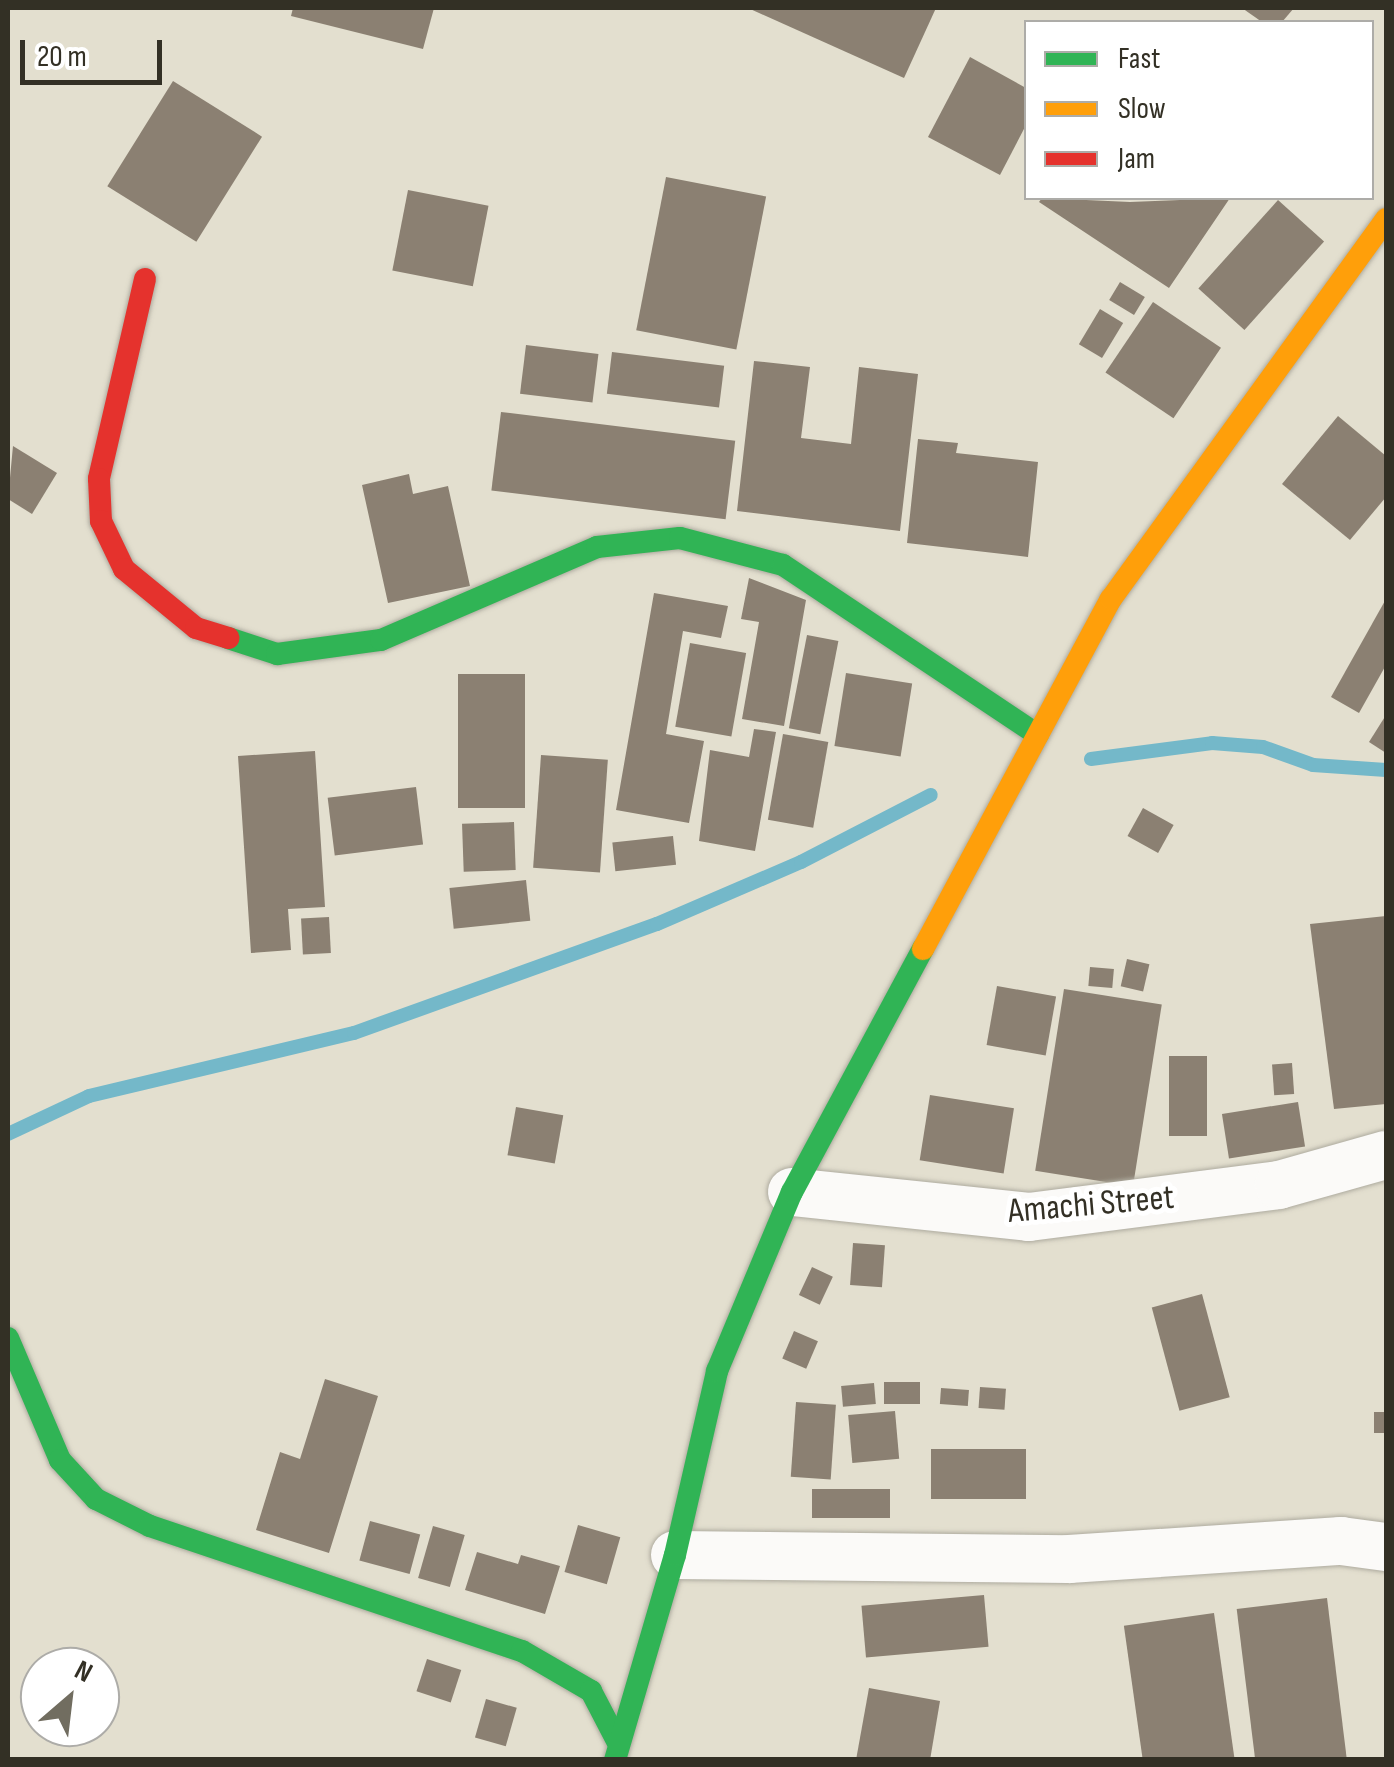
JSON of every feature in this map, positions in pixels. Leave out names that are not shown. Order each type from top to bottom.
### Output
[{"type":"street","points":[[616,1750],[675,1555],[717,1371],[792,1192],[1111,599],[1386,219]]},
{"type":"street","points":[[145,279],[99,479],[101,521],[124,570],[196,628],[278,654],[381,640],[597,548],[680,538],[784,565],[1038,735]]},
{"type":"street","name":"Amachi Street","points":[[792,1192],[1029,1217],[1279,1185],[1386,1155]]},
{"type":"street","points":[[8,1338],[60,1460],[96,1500],[150,1526],[522,1651],[591,1691],[616,1750]]},
{"type":"street","points":[[675,1555],[1069,1559],[1341,1540],[1386,1547]]},
{"type":"building","points":[[293,8],[434,8],[423,49],[291,16]]},
{"type":"building","points":[[748,8],[936,8],[904,78]]},
{"type":"building","points":[[1242,8],[1294,8],[1284,20],[1259,20]]},
{"type":"building","points":[[970,57],[1024,87],[1024,129],[1000,175],[928,137]]},
{"type":"building","points":[[173,81],[262,137],[196,242],[107,186]]},
{"type":"building","points":[[666,177],[766,196],[736,350],[636,330]]},
{"type":"building","points":[[408,190],[488,206],[473,286],[392,270]]},
{"type":"building","points":[[1040,200],[1229,200],[1169,288]]},
{"type":"building","points":[[1278,200],[1324,241],[1244,330],[1198,288]]},
{"type":"building","points":[[1120,282],[1145,297],[1134,315],[1109,300]]},
{"type":"building","points":[[1153,302],[1221,348],[1173,418],[1105,372]]},
{"type":"building","points":[[1100,309],[1123,323],[1102,358],[1079,344]]},
{"type":"building","points":[[526,345],[598,354],[592,403],[520,394]]},
{"type":"building","points":[[612,352],[724,366],[719,407],[607,394]]},
{"type":"building","points":[[754,361],[810,367],[801,438],[851,444],[859,367],[918,374],[900,531],[737,511]]},
{"type":"building","points":[[501,412],[735,441],[726,519],[491,490]]},
{"type":"building","points":[[1338,416],[1386,456],[1386,497],[1350,540],[1282,484]]},
{"type":"building","points":[[918,439],[958,443],[956,453],[1038,462],[1028,557],[907,543]]},
{"type":"building","points":[[13,446],[57,473],[32,514],[8,499]]},
{"type":"building","points":[[409,474],[413,494],[448,486],[470,586],[388,603],[362,485]]},
{"type":"building","points":[[749,578],[806,600],[784,726],[742,719],[759,622],[741,619]]},
{"type":"building","points":[[654,593],[728,606],[721,638],[683,631],[666,734],[704,741],[689,823],[616,810]]},
{"type":"building","points":[[1386,599],[1386,665],[1359,713],[1331,697]]},
{"type":"building","points":[[807,635],[838,641],[820,734],[789,728]]},
{"type":"building","points":[[690,643],[746,653],[731,737],[675,727]]},
{"type":"building","points":[[846,673],[912,683],[901,757],[834,746]]},
{"type":"building","points":[[458,674],[525,674],[525,808],[458,808]]},
{"type":"building","points":[[1386,715],[1386,753],[1369,742]]},
{"type":"building","points":[[754,729],[776,732],[755,851],[699,841],[710,750],[749,757]]},
{"type":"building","points":[[783,734],[828,742],[813,828],[768,820]]},
{"type":"building","points":[[315,751],[325,907],[288,909],[291,950],[251,953],[238,756]]},
{"type":"building","points":[[541,755],[608,760],[600,872],[533,868]]},
{"type":"building","points":[[416,787],[423,845],[335,855],[328,798]]},
{"type":"building","points":[[1143,808],[1174,825],[1158,853],[1127,836]]},
{"type":"building","points":[[514,822],[516,870],[464,872],[462,824]]},
{"type":"building","points":[[673,836],[676,865],[615,871],[612,842]]},
{"type":"building","points":[[526,880],[530,921],[454,929],[449,888]]},
{"type":"building","points":[[1386,916],[1386,1104],[1334,1109],[1310,924]]},
{"type":"building","points":[[329,917],[331,953],[303,954],[301,918]]},
{"type":"building","points":[[1127,959],[1149,964],[1143,991],[1121,986]]},
{"type":"building","points":[[1090,967],[1114,969],[1112,988],[1088,986]]},
{"type":"building","points":[[997,986],[1056,996],[1046,1056],[987,1045]]},
{"type":"building","points":[[1064,989],[1162,1004],[1133,1186],[1035,1171]]},
{"type":"building","points":[[1169,1056],[1207,1056],[1207,1136],[1169,1136]]},
{"type":"building","points":[[1292,1063],[1294,1094],[1274,1095],[1272,1064]]},
{"type":"building","points":[[930,1095],[1014,1108],[1004,1173],[920,1160]]},
{"type":"building","points":[[1298,1102],[1305,1146],[1229,1158],[1222,1114]]},
{"type":"building","points":[[516,1107],[563,1115],[555,1164],[507,1155]]},
{"type":"building","points":[[853,1243],[885,1245],[882,1287],[850,1285]]},
{"type":"building","points":[[812,1267],[833,1277],[820,1305],[799,1295]]},
{"type":"building","points":[[1202,1294],[1230,1397],[1179,1411],[1152,1307]]},
{"type":"building","points":[[794,1331],[818,1341],[806,1369],[782,1359]]},
{"type":"building","points":[[325,1379],[378,1396],[329,1553],[256,1530],[280,1452],[300,1459]]},
{"type":"building","points":[[884,1382],[920,1382],[920,1404],[884,1404]]},
{"type":"building","points":[[874,1383],[876,1404],[843,1407],[841,1386]]},
{"type":"building","points":[[980,1387],[1006,1389],[1004,1410],[979,1408]]},
{"type":"building","points":[[941,1388],[969,1390],[968,1406],[940,1404]]},
{"type":"building","points":[[796,1402],[836,1405],[831,1480],[791,1477]]},
{"type":"building","points":[[895,1411],[899,1459],[852,1463],[848,1415]]},
{"type":"building","points":[[1374,1412],[1386,1412],[1386,1433],[1374,1433]]},
{"type":"building","points":[[931,1449],[1026,1449],[1026,1499],[931,1499]]},
{"type":"building","points":[[812,1489],[890,1489],[890,1518],[812,1518]]},
{"type":"building","points":[[370,1521],[420,1534],[410,1574],[359,1561]]},
{"type":"building","points":[[578,1525],[620,1537],[607,1584],[564,1572]]},
{"type":"building","points":[[433,1526],[465,1535],[450,1587],[418,1578]]},
{"type":"building","points":[[477,1552],[518,1564],[521,1555],[560,1566],[545,1614],[465,1590]]},
{"type":"building","points":[[984,1595],[989,1647],[866,1658],[861,1606]]},
{"type":"building","points":[[1327,1598],[1347,1760],[1255,1760],[1237,1609]]},
{"type":"building","points":[[1214,1613],[1235,1760],[1143,1760],[1124,1626]]},
{"type":"building","points":[[427,1659],[461,1670],[451,1702],[416,1691]]},
{"type":"building","points":[[869,1688],[940,1701],[930,1760],[856,1760]]},
{"type":"building","points":[[486,1699],[517,1708],[506,1746],[475,1737]]},
{"type":"waterway","points":[[1091,759],[1212,743],[1263,747],[1313,765],[1386,770]]},
{"type":"waterway","points":[[8,1134],[89,1096],[354,1033],[657,924],[801,862],[931,795]]},
{"type":"traffic: fast","points":[[228,638],[277,654],[381,640],[597,547],[680,538],[783,565],[1038,735]]},
{"type":"traffic: fast","points":[[615,1760],[675,1555],[717,1371],[792,1192],[923,949]]},
{"type":"traffic: fast","points":[[8,1338],[60,1460],[96,1499],[150,1526],[522,1651],[591,1691],[617,1741]]},
{"type":"traffic: slow","points":[[923,949],[1111,599],[1386,219]]},
{"type":"traffic: jam","points":[[145,279],[99,479],[101,521],[124,569],[196,628],[228,638]]}]
